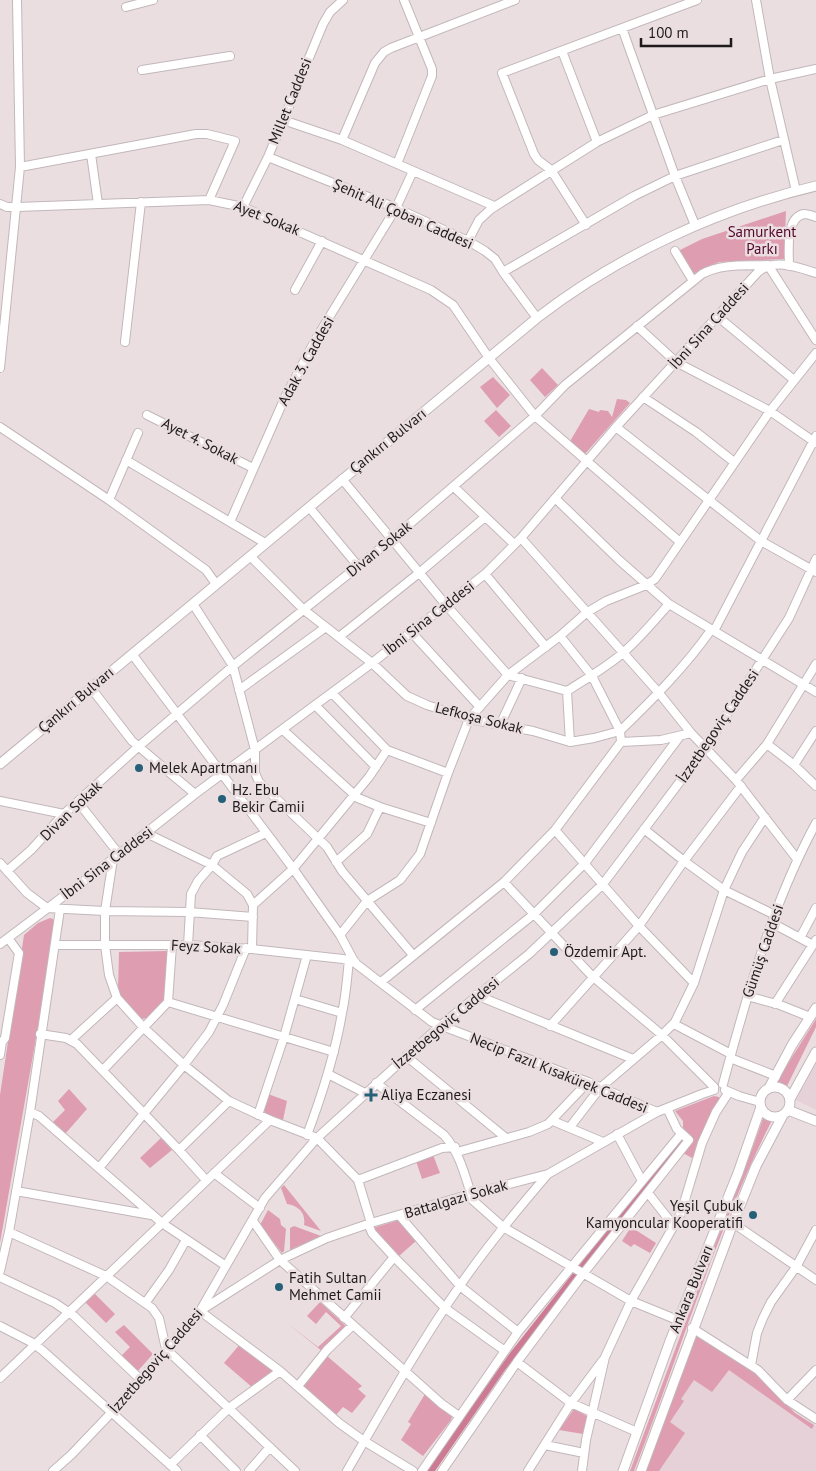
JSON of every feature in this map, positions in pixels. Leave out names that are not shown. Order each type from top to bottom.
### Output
[{"type":"main road","name":"Çankırı Bulvarı","points":[[0,764],[308,507],[566,296],[603,273],[695,225],[751,204],[816,186]]},
{"type":"main road","points":[[816,1008],[769,1088],[763,1093],[761,1104],[768,1115],[776,1117],[785,1112],[790,1099],[816,1052]]},
{"type":"main road","points":[[769,1088],[781,1088],[787,1092],[790,1099]]},
{"type":"main road","name":"Ankara Bulvarı","points":[[623,1471],[670,1341],[738,1173],[761,1104]]},
{"type":"main road","points":[[785,1112],[816,1122]]},
{"type":"main road","name":"Ankara Bulvarı","points":[[641,1471],[692,1328],[733,1223],[763,1152],[785,1112]]},
{"type":"street","points":[[0,368],[20,167],[16,0]]},
{"type":"street","points":[[126,7],[154,0]]},
{"type":"street","name":"Millet Caddesi","points":[[243,207],[268,157],[323,24],[330,12],[343,0]]},
{"type":"street","points":[[397,164],[432,76],[432,69],[404,0]]},
{"type":"street","points":[[342,140],[380,56],[391,48],[419,36],[516,0]]},
{"type":"street","points":[[586,225],[551,170],[538,160],[534,154],[502,73],[698,0]]},
{"type":"street","points":[[756,0],[770,79],[796,191]]},
{"type":"street","points":[[622,28],[675,176],[695,225]]},
{"type":"street","points":[[562,51],[597,142]]},
{"type":"street","points":[[142,70],[230,56]]},
{"type":"street","points":[[468,241],[479,220],[494,206],[597,142],[654,115],[770,79],[816,68]]},
{"type":"street","points":[[283,120],[342,140],[494,206]]},
{"type":"street","points":[[20,167],[196,134],[207,134],[235,141],[210,200]]},
{"type":"street","points":[[503,272],[634,196],[675,176],[783,140]]},
{"type":"street","points":[[91,154],[98,204]]},
{"type":"street","name":"Şehit Ali Çoban Caddesi","points":[[268,157],[396,208],[468,241],[485,251],[495,259],[537,318]]},
{"type":"street","name":"Adak 3. Caddesi","points":[[230,522],[286,395],[301,366],[396,208],[414,171]]},
{"type":"street","name":"Ayet Sokak","points":[[0,204],[7,207],[17,207],[210,200],[243,207],[430,290],[447,300],[461,314],[489,358],[535,416],[680,542]]},
{"type":"street","points":[[125,342],[141,202]]},
{"type":"street","points":[[789,266],[790,230],[801,215],[816,217]]},
{"type":"street","points":[[295,290],[322,241]]},
{"type":"street","points":[[675,251],[693,281]]},
{"type":"street","points":[[768,265],[789,266],[816,273]]},
{"type":"street","points":[[768,265],[816,340]]},
{"type":"street","name":"Divan Sokak","points":[[7,870],[31,850],[64,814],[138,747],[233,666],[391,540],[535,416],[565,385],[693,281],[702,274],[717,267],[768,265]]},
{"type":"street","name":"İbni Sina Caddesi","points":[[0,944],[195,794],[412,633],[484,574],[521,538],[616,427],[717,316],[758,272],[768,265]]},
{"type":"street","points":[[717,316],[794,380]]},
{"type":"street","points":[[620,731],[659,693],[712,630],[815,440],[770,411],[676,362],[638,326]]},
{"type":"street","points":[[340,935],[367,901],[400,880],[420,854],[469,719],[508,675],[560,636],[586,613],[606,601],[646,585],[655,579],[770,411],[816,353]]},
{"type":"street","points":[[643,397],[696,432],[734,462]]},
{"type":"street","name":"Ayet 4. Sokak","points":[[147,415],[253,468]]},
{"type":"street","points":[[0,427],[109,500],[206,570],[216,584]]},
{"type":"street","points":[[616,427],[761,541],[814,571]]},
{"type":"street","points":[[109,500],[138,433]]},
{"type":"street","points":[[126,460],[265,543]]},
{"type":"street","points":[[342,479],[446,605],[508,675],[567,692],[623,653],[669,604]]},
{"type":"street","points":[[454,487],[514,544]]},
{"type":"street","points":[[555,498],[646,585],[669,604],[816,692]]},
{"type":"street","points":[[308,507],[358,566]]},
{"type":"street","points":[[340,637],[485,517]]},
{"type":"street","points":[[521,538],[659,693],[691,733],[738,783],[797,859]]},
{"type":"street","name":"Lefkoşa Sokak","points":[[250,556],[304,610],[372,662],[407,696],[427,706],[469,719],[533,731],[570,742],[620,731]]},
{"type":"street","name":"İzzetbegoviç Caddesi","points":[[53,1471],[112,1412],[200,1311],[271,1190],[317,1138],[440,1026],[476,995],[515,966],[603,884],[706,747],[789,618],[814,571],[816,558]]},
{"type":"street","points":[[484,574],[546,646]]},
{"type":"street","points":[[193,604],[233,666],[255,750],[255,772],[259,782],[327,848],[342,871],[412,955]]},
{"type":"street","points":[[239,690],[326,627]]},
{"type":"street","points":[[412,633],[480,707]]},
{"type":"street","points":[[381,982],[504,882],[555,830],[621,742],[620,731],[592,676],[560,636]]},
{"type":"street","name":"Necip Fazıl Kısakürek Caddesi","points":[[132,654],[293,869],[340,935],[352,961],[427,1019],[440,1026],[588,1082],[657,1112]]},
{"type":"street","points":[[550,1026],[592,976],[639,926],[767,744],[816,664]]},
{"type":"street","points":[[500,725],[522,678]]},
{"type":"street","points":[[91,688],[138,747],[195,794]]},
{"type":"street","points":[[567,692],[570,742]]},
{"type":"street","points":[[332,693],[387,750],[448,773]]},
{"type":"street","points":[[315,705],[376,767]]},
{"type":"street","points":[[283,730],[353,794],[380,807],[431,823]]},
{"type":"street","points":[[794,765],[816,731]]},
{"type":"street","points":[[621,742],[661,740],[691,733]]},
{"type":"street","points":[[415,1010],[534,914],[585,863],[680,736]]},
{"type":"street","points":[[767,744],[794,765],[816,786]]},
{"type":"street","points":[[253,905],[293,869],[376,767],[387,750]]},
{"type":"street","points":[[0,801],[64,814]]},
{"type":"street","points":[[78,802],[116,856],[105,911],[105,945],[109,975],[117,998],[144,1028],[184,1065],[229,1101],[258,1115],[317,1138],[358,1180],[372,1233],[445,1308],[505,1352]]},
{"type":"street","points":[[336,862],[367,834],[380,807]]},
{"type":"street","points":[[570,1128],[600,1088],[674,1024],[694,983],[724,890],[742,852],[765,818]]},
{"type":"street","name":"Gümüş Caddesi","points":[[605,1357],[631,1301],[685,1204],[702,1143],[726,1089],[730,1056],[747,996],[797,859],[812,838],[816,823]]},
{"type":"street","points":[[644,829],[724,890],[774,919],[800,938],[814,943],[775,1004]]},
{"type":"street","points":[[555,830],[639,926],[694,983]]},
{"type":"street","points":[[99,1168],[184,1065],[203,1039],[217,1017],[249,949],[253,905],[247,894],[212,865],[146,833]]},
{"type":"street","points":[[188,945],[191,894],[198,881],[217,856],[266,833]]},
{"type":"street","points":[[0,863],[27,893],[47,908],[189,912],[253,917]]},
{"type":"street","points":[[504,882],[553,932],[592,976],[662,1035],[718,1094],[726,1089],[761,1104]]},
{"type":"street","points":[[800,938],[816,908]]},
{"type":"street","points":[[0,1271],[9,1232],[30,1112],[40,1034],[60,909]]},
{"type":"street","points":[[0,1055],[1,1042],[5,1038],[19,953],[8,938]]},
{"type":"street","name":"Feyz Sokak","points":[[55,945],[188,945],[307,954],[352,961]]},
{"type":"street","points":[[103,1070],[168,1002],[172,945]]},
{"type":"street","points":[[258,1115],[284,1037],[307,954]]},
{"type":"street","points":[[308,1135],[334,1052],[352,961]]},
{"type":"street","points":[[476,995],[633,1059]]},
{"type":"street","points":[[747,996],[810,1017]]},
{"type":"street","points":[[71,1040],[117,998]]},
{"type":"street","points":[[295,999],[342,1013]]},
{"type":"street","points":[[168,1002],[334,1052]]},
{"type":"street","points":[[674,1024],[730,1056],[776,1076]]},
{"type":"street","points":[[40,1034],[71,1040],[103,1070],[206,1180]]},
{"type":"street","points":[[406,1056],[506,1138]]},
{"type":"street","points":[[328,1074],[365,1093]]},
{"type":"street","points":[[358,1180],[442,1148],[456,1150],[542,1127],[553,1121],[588,1082]]},
{"type":"street","points":[[376,1083],[444,1135],[456,1150],[469,1194],[503,1228],[631,1301],[675,1320]]},
{"type":"street","name":"Battalgazi Sokak","points":[[200,1311],[280,1260],[327,1238],[370,1223],[469,1194],[548,1174],[657,1112],[714,1089]]},
{"type":"street","points":[[179,1150],[229,1101]]},
{"type":"street","points":[[442,1471],[517,1362],[583,1274],[689,1140],[677,1129],[667,1108]]},
{"type":"street","points":[[30,1112],[39,1116],[153,1216],[226,1266]]},
{"type":"street","points":[[0,1378],[270,1120]]},
{"type":"street","points":[[553,1121],[603,1142]]},
{"type":"street","points":[[617,1134],[642,1181]]},
{"type":"street","points":[[422,1471],[518,1332],[573,1268],[681,1134]]},
{"type":"street","points":[[214,1173],[260,1208]]},
{"type":"street","points":[[346,1471],[445,1308],[503,1228],[548,1174]]},
{"type":"street","points":[[16,1191],[153,1216]]},
{"type":"street","points":[[648,1193],[674,1226]]},
{"type":"street","points":[[399,1215],[460,1286],[518,1332]]},
{"type":"street","points":[[253,1221],[280,1260],[344,1318],[459,1416]]},
{"type":"street","points":[[733,1223],[816,1280]]},
{"type":"street","points":[[751,1366],[757,1333],[763,1318],[771,1302],[796,1267],[816,1230]]},
{"type":"street","points":[[9,1232],[106,1276],[146,1302],[157,1314],[166,1349],[295,1471]]},
{"type":"street","points":[[146,1302],[169,1270],[186,1240]]},
{"type":"street","points":[[344,1318],[394,1257]]},
{"type":"street","points":[[0,1277],[68,1311],[94,1333],[140,1379]]},
{"type":"street","points":[[200,1311],[280,1371],[328,1415],[364,1441],[413,1471]]},
{"type":"street","points":[[298,1386],[327,1350],[353,1325]]},
{"type":"street","points":[[0,1326],[36,1345],[177,1471]]},
{"type":"street","points":[[692,1328],[764,1375],[787,1400],[816,1419]]},
{"type":"street","points":[[528,1471],[571,1403],[605,1357]]},
{"type":"street","points":[[582,1471],[592,1413],[605,1357]]},
{"type":"street","points":[[517,1362],[571,1403],[637,1432]]},
{"type":"street","points":[[787,1400],[816,1370]]},
{"type":"street","points":[[170,1465],[229,1408],[280,1371]]},
{"type":"street","points":[[200,1435],[236,1471]]},
{"type":"street","points":[[545,1445],[584,1453]]},
{"type":"street","points":[[250,1471],[270,1447]]},
{"type":"shaded area","points":[[816,1064],[816,1110],[796,1100]]},
{"type":"shaded area","points":[[682,1135],[687,1139],[505,1370],[435,1471],[426,1471],[510,1353]]},
{"type":"shaded area","points":[[696,1334],[761,1376],[795,1413],[816,1426],[816,1471],[645,1471]]},
{"type":"green space","name":"Samurkent Parkı","points":[[786,211],[784,259],[719,262],[693,274],[680,252],[680,250],[702,239]]},
{"type":"green space","points":[[542,368],[558,385],[545,397],[530,380]]},
{"type":"green space","points":[[493,377],[510,395],[497,408],[480,387]]},
{"type":"green space","points":[[617,399],[626,400],[630,403],[584,455],[569,443],[589,409],[599,412],[600,410],[608,411],[612,417]]},
{"type":"green space","points":[[496,410],[511,426],[499,437],[484,421]]},
{"type":"green space","points":[[50,918],[56,924],[0,1243],[0,1095],[24,935],[38,923]]},
{"type":"green space","points":[[168,951],[165,1000],[147,1018],[141,1019],[120,996],[118,991],[119,952]]},
{"type":"green space","points":[[816,1019],[816,1027],[787,1086],[777,1081]]},
{"type":"green space","points":[[69,1089],[87,1109],[65,1134],[53,1122],[65,1110],[58,1101]]},
{"type":"green space","points":[[268,1094],[287,1101],[283,1120],[264,1113]]},
{"type":"green space","points":[[714,1096],[719,1097],[719,1102],[692,1158],[683,1153],[691,1140],[683,1132],[683,1121],[675,1111]]},
{"type":"green space","points":[[764,1116],[772,1120],[715,1250],[651,1427],[634,1471],[630,1471],[701,1280]]},
{"type":"green space","points":[[161,1138],[172,1150],[150,1168],[140,1158]]},
{"type":"green space","points":[[433,1155],[440,1173],[422,1179],[416,1161]]},
{"type":"green space","points":[[284,1185],[321,1231],[304,1225],[304,1217],[301,1211],[295,1206],[287,1204],[281,1188]]},
{"type":"green space","points":[[268,1210],[280,1219],[281,1225],[286,1229],[284,1251],[282,1253],[260,1225]]},
{"type":"green space","points":[[399,1220],[416,1241],[399,1256],[373,1228]]},
{"type":"green space","points":[[294,1226],[321,1236],[290,1250],[290,1228]]},
{"type":"green space","points":[[631,1227],[656,1243],[650,1253],[634,1244],[631,1247],[622,1241]]},
{"type":"green space","points":[[94,1293],[115,1314],[106,1323],[85,1302]]},
{"type":"green space","points":[[320,1302],[347,1327],[322,1351],[287,1323],[318,1347],[341,1326],[326,1312],[316,1324],[307,1316]]},
{"type":"green space","points":[[124,1325],[153,1354],[137,1372],[121,1356],[130,1347],[115,1332]]},
{"type":"green space","points":[[697,1335],[753,1371],[795,1413],[814,1425],[812,1429],[729,1370],[712,1392],[694,1380],[681,1399],[684,1401],[670,1422],[685,1433],[659,1471],[646,1471],[675,1393],[679,1372],[687,1351]]},
{"type":"green space","points":[[240,1344],[273,1371],[253,1388],[224,1363]]},
{"type":"green space","points":[[327,1356],[362,1386],[358,1389],[366,1396],[352,1413],[343,1407],[336,1415],[302,1387]]},
{"type":"green space","points":[[425,1394],[452,1416],[451,1420],[423,1456],[401,1440],[411,1424],[408,1422]]},
{"type":"green space","points":[[574,1409],[587,1416],[583,1434],[559,1430]]},
{"type":"place","name":"Melek Apartmanı","points":[[139,768]]},
{"type":"place","name":"Hz. Ebu Bekir Camii","points":[[222,799]]},
{"type":"place","name":"Özdemir Apt.","points":[[554,952]]},
{"type":"place","name":"Aliya Eczanesi","points":[[371,1095]]},
{"type":"place","name":"Yeşil Çubuk Kamyoncular Kooperatifi","points":[[753,1215]]},
{"type":"place","name":"Fatih Sultan Mehmet Camii","points":[[279,1287]]}]
